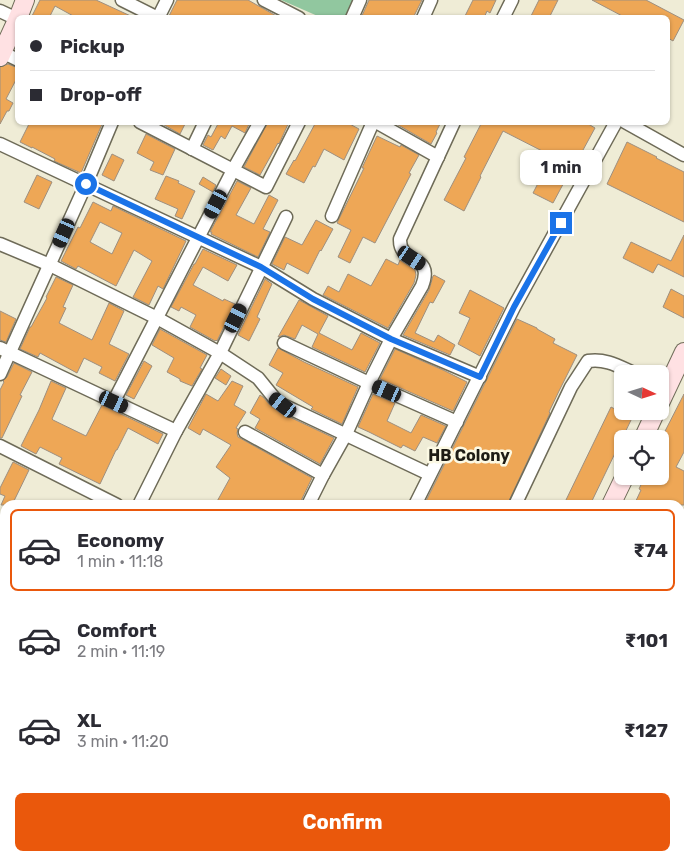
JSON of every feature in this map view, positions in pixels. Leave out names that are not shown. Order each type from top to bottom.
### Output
[{"type":"street","points":[[18,15],[25,0]]},
{"type":"street","points":[[122,0],[154,15]]},
{"type":"street","points":[[159,15],[166,0]]},
{"type":"street","points":[[264,0],[294,15]]},
{"type":"street","points":[[353,15],[360,0]]},
{"type":"street","points":[[424,15],[431,0]]},
{"type":"street","points":[[504,15],[512,0]]},
{"type":"street","points":[[0,10],[15,17]]},
{"type":"street","points":[[7,56],[15,26]]},
{"type":"street","points":[[0,374],[5,350],[50,265],[111,125]]},
{"type":"street","points":[[146,125],[266,187],[297,125]]},
{"type":"street","points":[[192,149],[204,125]]},
{"type":"street","points":[[114,402],[198,237],[258,125]]},
{"type":"street","points":[[332,216],[373,125]]},
{"type":"street","points":[[379,125],[438,158]]},
{"type":"street","points":[[310,500],[346,434],[391,339],[422,286],[425,270],[421,264],[402,252],[400,239],[453,125]]},
{"type":"street","points":[[417,500],[514,307],[614,125]]},
{"type":"street","points":[[630,125],[684,155]]},
{"type":"street","points":[[0,144],[261,267],[313,299],[391,339],[480,377]]},
{"type":"street","points":[[141,500],[176,431],[220,353],[286,217]]},
{"type":"street","points":[[0,244],[50,265],[157,318],[220,353],[258,378],[283,405],[429,474]]},
{"type":"street","points":[[284,343],[457,422]]},
{"type":"street","points":[[5,350],[176,431]]},
{"type":"street","points":[[669,380],[684,352]]},
{"type":"street","points":[[517,500],[571,387],[588,361],[598,359],[615,365]]},
{"type":"street","points":[[245,432],[323,475]]},
{"type":"street","points":[[0,446],[107,500]]},
{"type":"street","points":[[613,500],[621,485]]},
{"type":"green space","points":[[281,0],[356,0],[349,15],[315,15]]},
{"type":"building","points":[[40,0],[96,0],[128,15],[72,15],[55,6],[50,15],[32,15]]},
{"type":"building","points":[[177,0],[248,0],[275,15],[170,15]]},
{"type":"building","points":[[369,0],[422,0],[414,15],[362,15]]},
{"type":"building","points":[[473,0],[496,0],[490,13],[487,11],[485,15],[466,15]]},
{"type":"building","points":[[539,0],[558,0],[550,15],[532,15]]},
{"type":"building","points":[[592,0],[646,0],[684,20],[673,41],[670,39],[670,15],[620,15]]},
{"type":"building","points":[[8,64],[15,67],[15,82],[6,99],[13,103],[0,124],[0,67]]},
{"type":"building","points":[[28,125],[102,125],[81,173],[54,161],[55,159],[20,142]]},
{"type":"building","points":[[164,125],[184,125],[180,134]]},
{"type":"building","points":[[217,125],[249,125],[245,133],[232,126],[225,139],[221,136],[213,150],[203,145],[208,135],[211,137]]},
{"type":"building","points":[[266,125],[288,125],[279,144],[260,175],[244,167]]},
{"type":"building","points":[[314,125],[352,125],[359,129],[344,160],[324,149],[304,183],[286,174]]},
{"type":"building","points":[[398,125],[440,125],[431,144]]},
{"type":"building","points":[[480,125],[590,125],[595,128],[553,203],[533,193],[552,156],[503,131],[464,211],[444,200],[466,158],[464,157]]},
{"type":"building","points":[[146,134],[175,149],[163,175],[150,170],[154,162],[137,153]]},
{"type":"building","points":[[377,136],[400,147],[401,145],[419,155],[375,243],[363,237],[350,263],[338,257],[351,230],[337,223],[364,168],[362,168]]},
{"type":"building","points":[[627,142],[684,172],[684,222],[607,184]]},
{"type":"building","points":[[112,154],[124,160],[114,181],[102,175]]},
{"type":"building","points":[[37,175],[52,182],[39,209],[24,202]]},
{"type":"building","points":[[166,176],[179,181],[178,183],[195,191],[182,219],[175,216],[178,209],[155,199]]},
{"type":"building","points":[[203,177],[216,185],[213,192],[199,184]]},
{"type":"building","points":[[237,181],[251,188],[236,215],[254,224],[269,195],[278,200],[263,229],[270,232],[258,257],[210,232]]},
{"type":"building","points":[[93,202],[111,211],[113,206],[186,241],[163,289],[158,286],[149,305],[133,297],[152,261],[134,250],[116,286],[78,266],[76,269],[61,261],[78,227],[80,228]],"holes":[[[100,222],[122,233],[112,254],[90,242]]]},
{"type":"building","points":[[316,220],[333,229],[308,274],[287,263],[284,270],[272,264],[285,237],[302,245]]},
{"type":"building","points":[[684,235],[684,277],[658,264],[653,273],[623,258],[631,242],[671,261]]},
{"type":"building","points":[[203,249],[237,265],[228,281],[203,267],[193,285],[223,301],[224,299],[235,304],[217,341],[190,327],[196,315],[181,307],[179,311],[171,307]]},
{"type":"building","points":[[386,259],[398,265],[400,260],[415,270],[416,275],[414,283],[388,328],[323,295],[328,286],[339,292],[348,274],[371,286]]},
{"type":"building","points":[[434,275],[445,281],[433,303],[430,302],[415,333],[434,342],[438,335],[455,345],[450,355],[403,335],[429,290]]},
{"type":"building","points":[[56,277],[73,285],[63,307],[66,308],[59,323],[92,340],[109,303],[124,311],[109,344],[129,354],[115,381],[99,373],[102,367],[84,358],[77,373],[40,353],[38,357],[20,349]]},
{"type":"building","points":[[265,279],[272,284],[257,317],[260,319],[249,341],[238,335]]},
{"type":"building","points":[[671,289],[684,296],[684,318],[663,307]]},
{"type":"building","points":[[470,290],[504,308],[480,356],[458,344],[470,318],[459,313]]},
{"type":"building","points":[[299,300],[328,316],[319,333],[352,350],[361,333],[380,343],[365,372],[312,347],[318,334],[302,325],[295,339],[284,335],[278,337]]},
{"type":"building","points":[[0,311],[16,319],[6,342],[0,340]]},
{"type":"building","points":[[517,319],[537,328],[555,339],[553,343],[577,355],[509,500],[426,500]]},
{"type":"building","points":[[160,329],[207,355],[200,368],[202,369],[192,386],[180,381],[180,379],[167,372],[174,358],[152,345]]},
{"type":"building","points":[[278,348],[358,387],[342,424],[311,409],[313,407],[276,385],[283,373],[269,365]]},
{"type":"building","points":[[395,349],[467,382],[453,411],[380,379]]},
{"type":"building","points":[[144,361],[152,366],[134,399],[126,395]]},
{"type":"building","points":[[14,363],[32,372],[2,438],[0,438],[0,390]]},
{"type":"building","points":[[221,369],[231,376],[226,385],[215,378]]},
{"type":"building","points":[[51,381],[66,388],[53,420],[86,436],[102,405],[163,434],[158,444],[128,428],[100,484],[59,464],[62,458],[40,447],[36,454],[21,446]]},
{"type":"building","points":[[232,381],[243,386],[234,405],[246,412],[236,428],[238,429],[238,437],[312,478],[301,500],[218,500],[230,478],[216,467],[231,445],[203,429],[200,435],[188,428],[206,394],[218,401]]},
{"type":"building","points":[[373,394],[395,403],[387,421],[411,433],[421,415],[446,426],[437,443],[423,437],[415,451],[403,445],[401,448],[358,427]]},
{"type":"building","points":[[684,394],[684,452],[676,467],[684,471],[684,500],[636,500],[641,490],[639,489],[641,485],[669,485],[669,430],[666,430]]},
{"type":"building","points":[[260,395],[279,412],[334,438],[320,464],[255,428],[260,419],[250,413]]},
{"type":"building","points":[[611,407],[614,409],[614,420],[631,420],[626,430],[614,430],[614,455],[592,500],[566,500]]},
{"type":"building","points":[[13,462],[29,470],[14,500],[3,500],[5,496],[0,494],[0,488]]},
{"type":"district","name":"HB Colony","points":[[469,455]]},
{"type":"route","points":[[86,184],[261,267],[313,299],[391,339],[480,377],[514,307],[561,223]]}]
